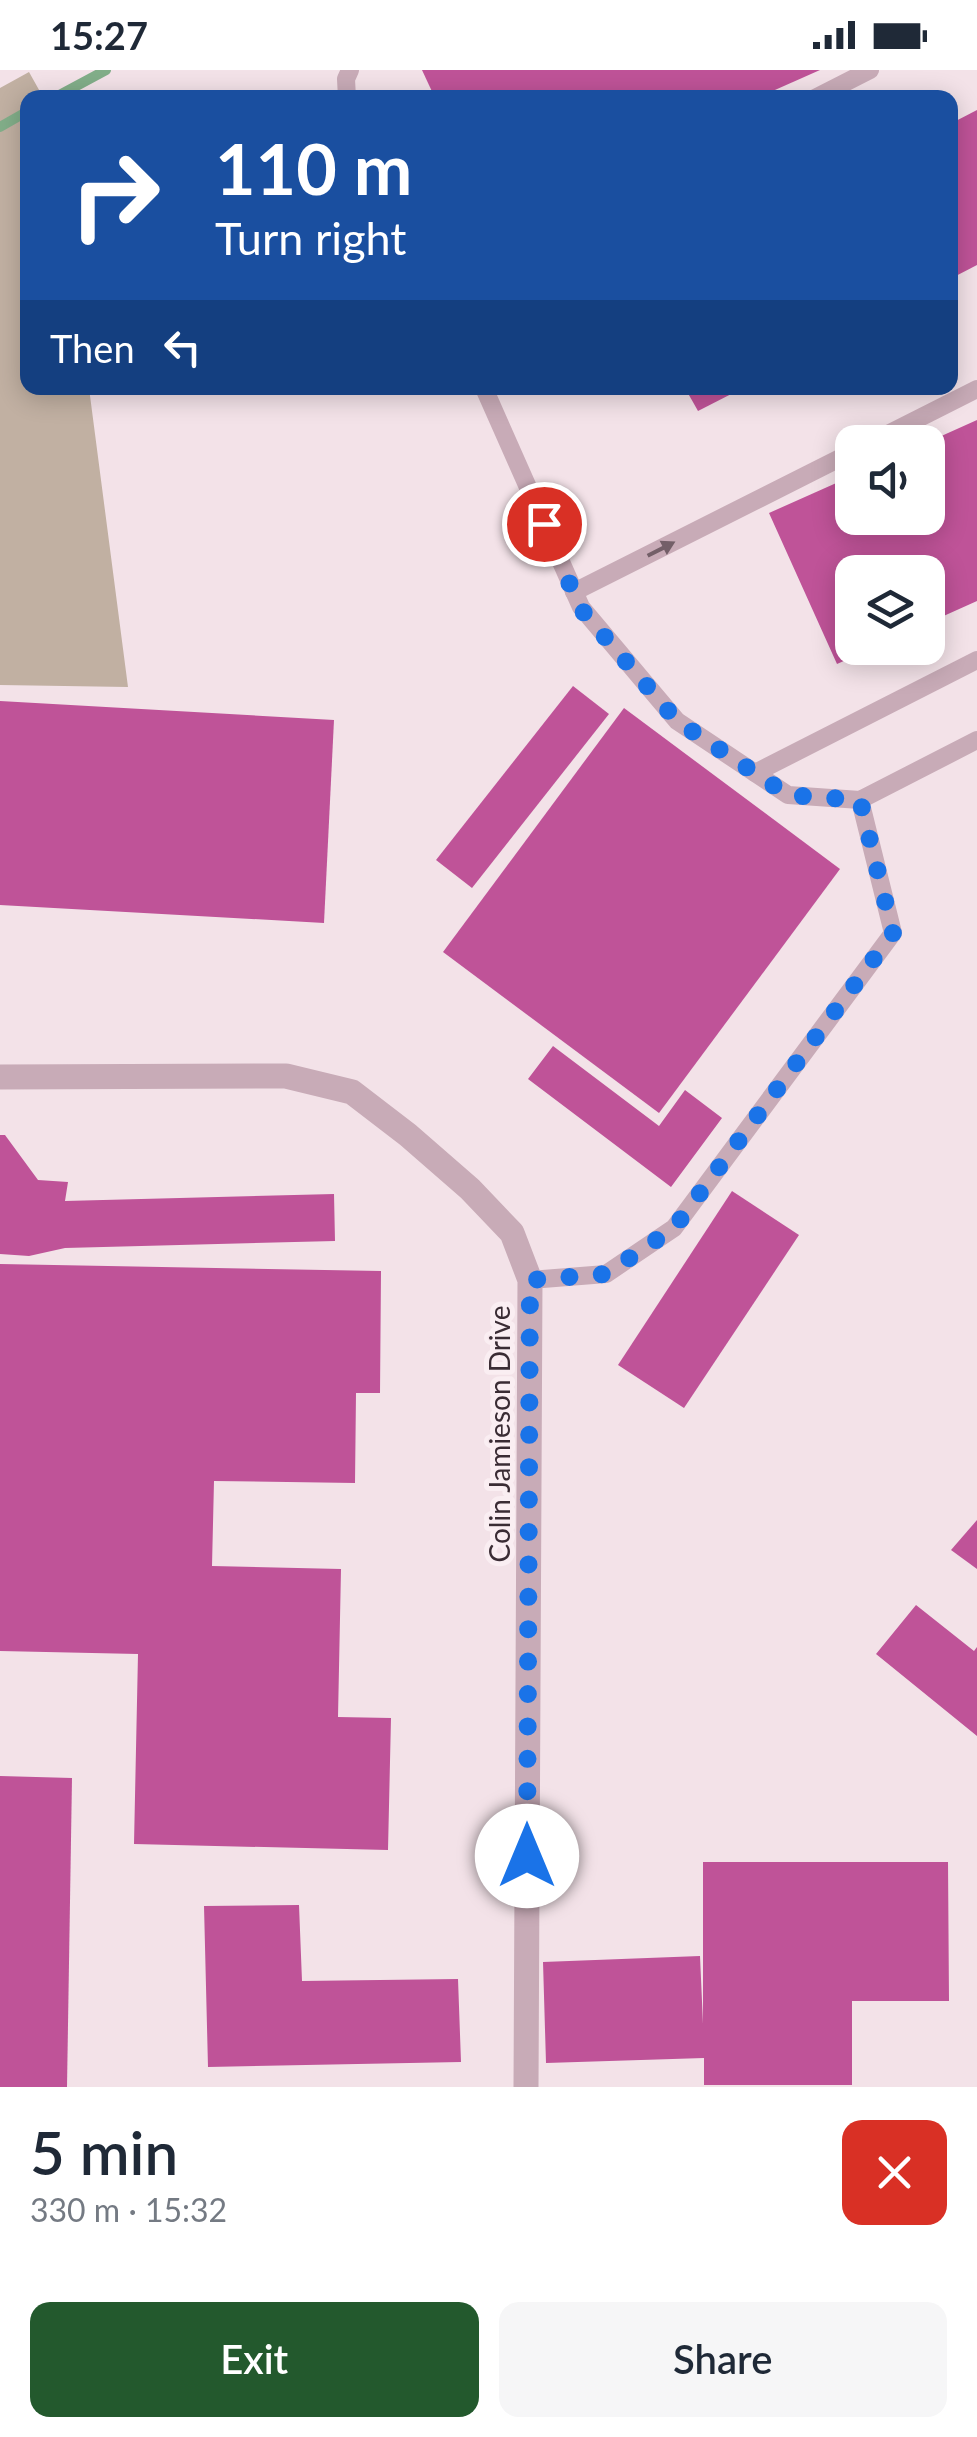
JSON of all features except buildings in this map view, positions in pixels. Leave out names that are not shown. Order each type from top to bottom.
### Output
[{"type":"street","name":"Colin Jamieson Drive","points":[[0,1077],[286,1076],[352,1092],[408,1134],[512,1232],[530,1280],[526,2087]]},
{"type":"lane","points":[[831,90],[870,70]]},
{"type":"lane","points":[[906,425],[977,390]]},
{"type":"lane","points":[[487,395],[580,608],[677,721],[788,795],[860,800],[977,740]]},
{"type":"lane","points":[[574,592],[835,461]]},
{"type":"lane","points":[[755,774],[977,660]]},
{"type":"lane","points":[[530,1280],[606,1274],[674,1228],[893,933],[860,800]]},
{"type":"shaded area","points":[[29,72],[39,90],[20,90],[20,395],[90,395],[128,687],[0,685],[0,88]]},
{"type":"waterway","points":[[69,90],[106,70]]},
{"type":"waterway","points":[[0,127],[20,116]]},
{"type":"route","points":[[527,1856],[530,1280],[606,1274],[674,1228],[893,933],[860,800],[788,795],[677,721],[580,608],[544,524]]}]
